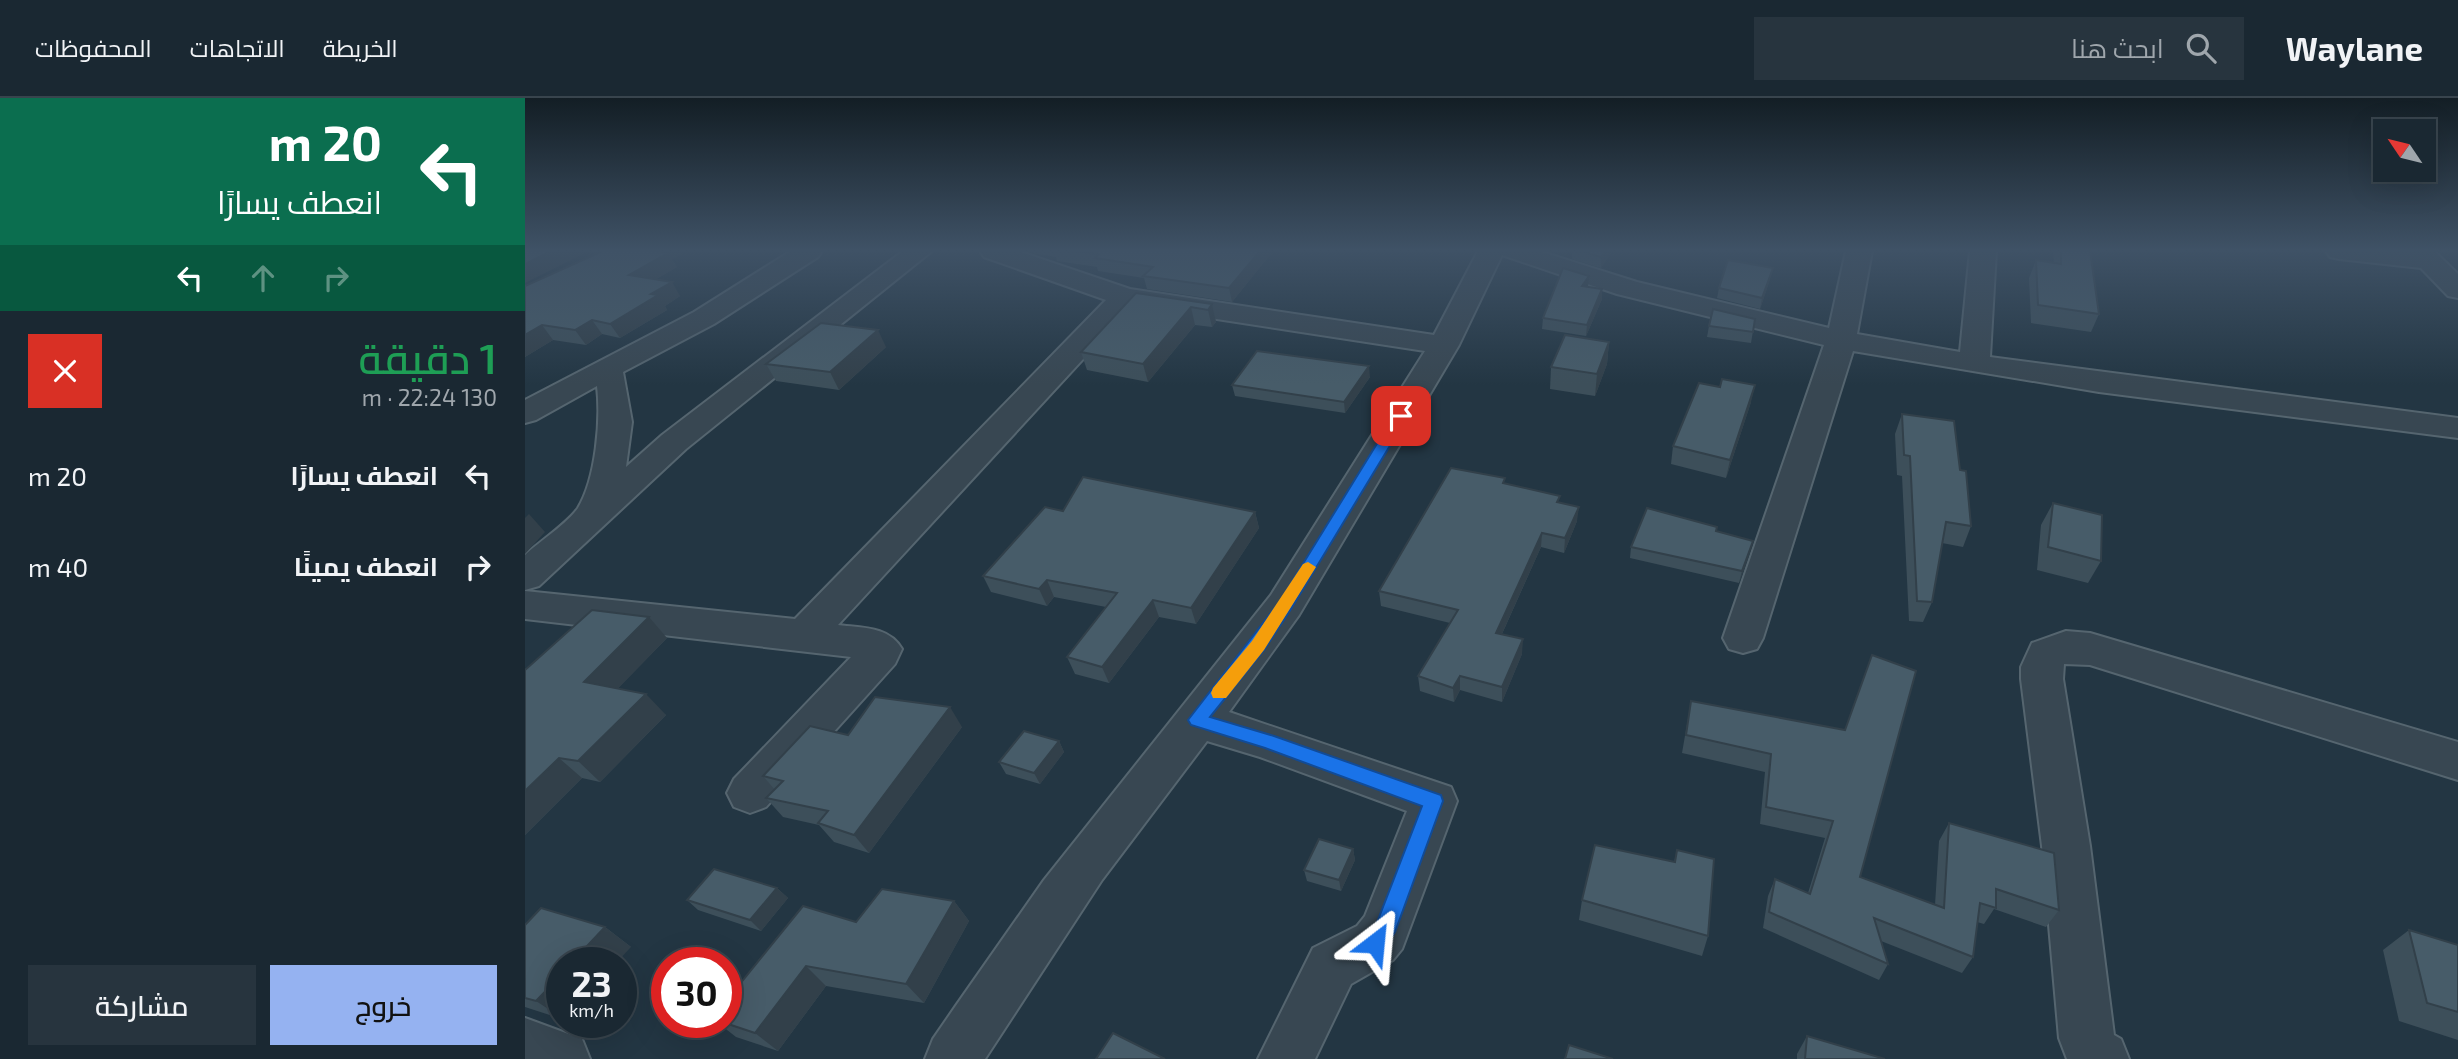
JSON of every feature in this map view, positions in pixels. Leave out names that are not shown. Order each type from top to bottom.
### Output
[{"type":"street","points":[[525,413],[704,318],[739,296]]},
{"type":"street","points":[[525,576],[684,433],[861,296]]},
{"type":"street","points":[[1119,296],[1444,345]]},
{"type":"street","points":[[953,1059],[1061,896],[1258,645],[1444,345],[1469,296]]},
{"type":"street","points":[[1659,296],[1841,340],[1974,362],[2458,428]]},
{"type":"street","points":[[1743,638],[1773,554],[1841,340],[1850,296]]},
{"type":"street","points":[[1974,362],[1979,296]]},
{"type":"street","points":[[804,635],[1125,298]]},
{"type":"street","points":[[594,514],[618,427],[615,398],[607,368]]},
{"type":"street","points":[[525,605],[804,635],[874,645],[881,649],[750,793]]},
{"type":"street","points":[[2101,1059],[2092,1053],[2087,1038],[2066,846],[2042,679],[2042,667],[2047,654],[2066,646],[2090,649],[2458,761]]},
{"type":"street","points":[[1197,720],[1268,741],[1434,801],[1384,932],[1375,943],[1332,966],[1286,1059]]},
{"type":"street","points":[[525,1046],[562,1059]]},
{"type":"building","points":[[525,296],[657,296],[610,324],[592,320],[575,330],[542,325],[525,335]]},
{"type":"building","points":[[1133,296],[1156,296],[1212,304],[1208,310],[1191,307],[1143,364],[1081,352]]},
{"type":"building","points":[[1552,296],[1599,296],[1587,325],[1543,318]]},
{"type":"building","points":[[2038,296],[2096,296],[2099,314],[2038,305]]},
{"type":"building","points":[[1713,309],[1755,319],[1753,332],[1709,326]]},
{"type":"building","points":[[821,323],[878,330],[830,372],[766,364]]},
{"type":"building","points":[[1565,335],[1609,342],[1597,374],[1551,367]]},
{"type":"building","points":[[1257,351],[1369,366],[1344,402],[1232,385]]},
{"type":"building","points":[[1722,379],[1755,385],[1730,460],[1673,446],[1699,383],[1720,387]]},
{"type":"building","points":[[1902,414],[1954,421],[1960,470],[1966,471],[1971,526],[1946,522],[1932,602],[1917,601],[1910,456],[1904,455]]},
{"type":"building","points":[[1451,468],[1505,478],[1503,483],[1560,496],[1557,502],[1579,507],[1565,538],[1542,533],[1496,633],[1523,639],[1502,687],[1460,676],[1453,688],[1418,676],[1458,610],[1379,591]]},
{"type":"building","points":[[1083,477],[1255,512],[1191,608],[1153,600],[1102,667],[1067,657],[1117,593],[1047,580],[1039,589],[983,576],[1045,507],[1063,511]]},
{"type":"building","points":[[2053,503],[2102,515],[2101,561],[2048,547]]},
{"type":"building","points":[[1647,508],[1717,527],[1716,531],[1753,541],[1742,571],[1631,547]]},
{"type":"building","points":[[592,610],[649,617],[584,682],[646,694],[578,761],[559,758],[525,791],[525,670]]},
{"type":"building","points":[[1872,655],[1916,671],[1860,877],[1944,908],[1949,823],[2054,853],[2059,910],[1996,889],[1996,908],[1980,903],[1973,957],[1874,918],[1888,964],[1769,912],[1775,879],[1810,894],[1833,821],[1766,807],[1771,754],[1686,735],[1691,701],[1845,730]]},
{"type":"building","points":[[875,697],[950,707],[854,835],[818,823],[828,811],[766,798],[783,781],[763,776],[810,726],[848,735]]},
{"type":"building","points":[[1024,731],[1059,741],[1034,773],[999,762]]},
{"type":"building","points":[[1319,839],[1353,849],[1339,880],[1304,870]]},
{"type":"building","points":[[1595,845],[1675,862],[1677,850],[1714,859],[1708,936],[1582,900]]},
{"type":"building","points":[[714,869],[777,888],[750,920],[687,900]]},
{"type":"building","points":[[882,889],[954,901],[906,984],[806,966],[755,1033],[742,1029],[742,981],[803,906],[856,922]]},
{"type":"building","points":[[541,908],[605,927],[586,947],[546,947],[546,991],[536,1001],[525,998],[525,925]]},
{"type":"building","points":[[2409,930],[2458,945],[2458,1012],[2427,1003]]},
{"type":"building","points":[[1113,1033],[1165,1059],[1096,1059]]},
{"type":"building","points":[[1807,1036],[1885,1059],[1805,1059]]},
{"type":"building","points":[[1569,1045],[1613,1059],[1565,1059]]},
{"type":"slow traffic","points":[[1220,693],[1258,645],[1308,567]]},
{"type":"route","points":[[1375,943],[1384,932],[1434,801],[1268,741],[1197,720],[1258,645],[1285,605],[1401,416]]}]
